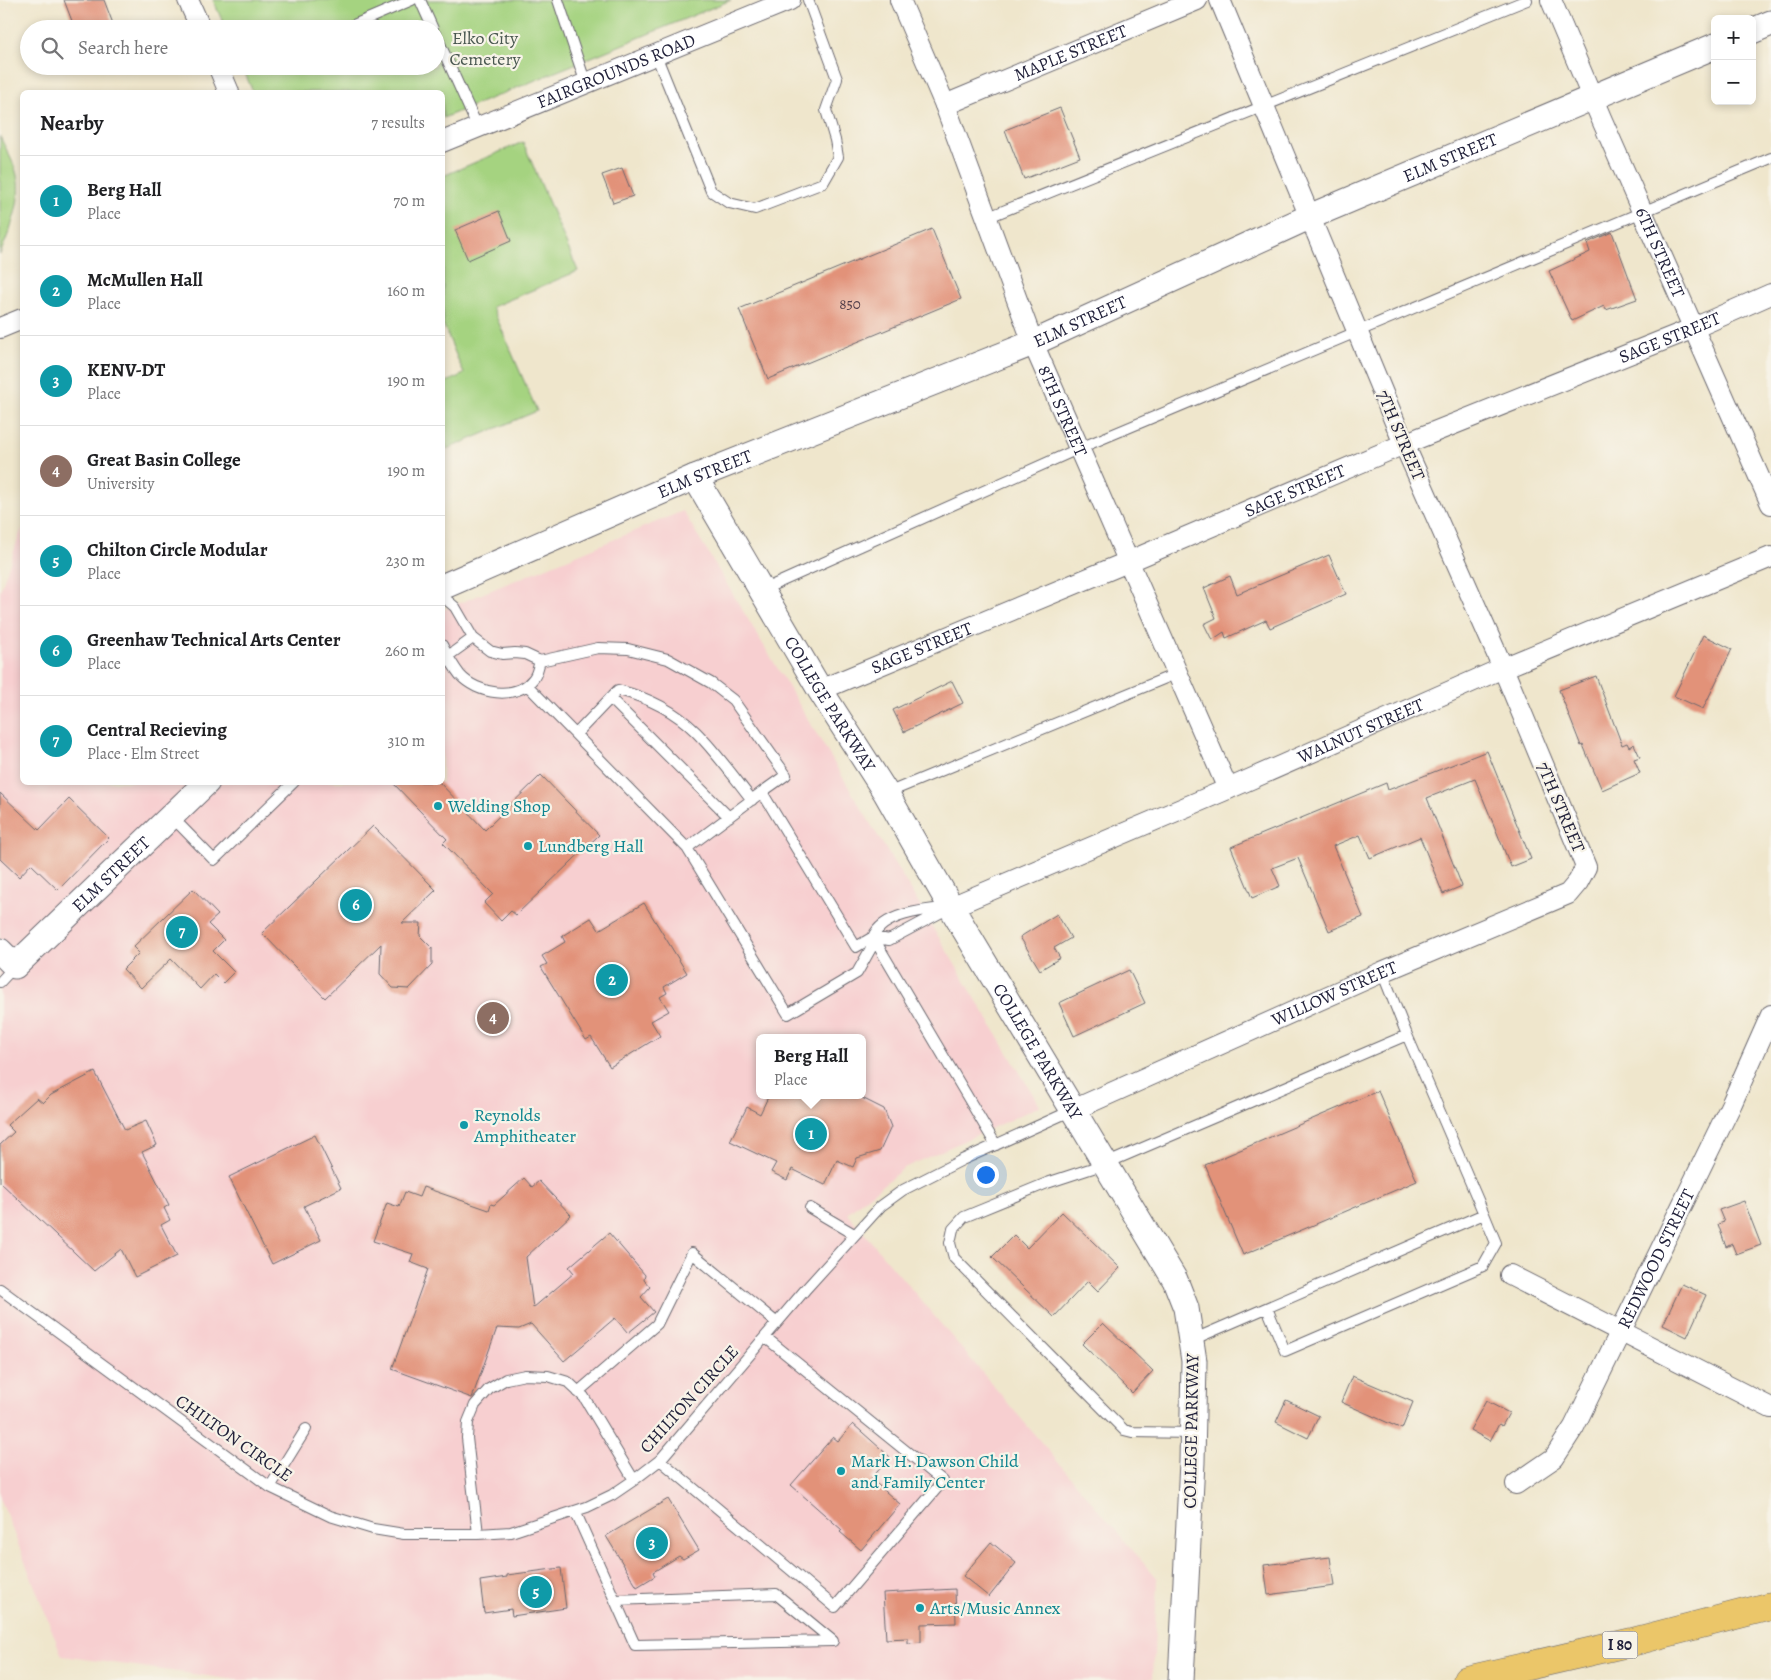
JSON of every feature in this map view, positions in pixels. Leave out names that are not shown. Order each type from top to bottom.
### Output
[{"type":"highway","name":"I 80","points":[[1467,1680],[1632,1642],[1771,1606]]},
{"type":"street","points":[[188,0],[197,20]]},
{"type":"street","name":"FAIRGROUNDS ROAD","points":[[445,141],[790,0]]},
{"type":"street","name":"8TH STREET","points":[[900,0],[945,105],[1033,343],[1130,561],[1228,790]]},
{"type":"street","name":"MAPLE STREET","points":[[945,105],[1197,0]]},
{"type":"street","name":"7TH STREET","points":[[1220,0],[1404,444],[1503,668],[1586,867]]},
{"type":"street","name":"6TH STREET","points":[[1551,0],[1771,504]]},
{"type":"street","points":[[1756,29],[1771,23]]},
{"type":"street","name":"ELM STREET","points":[[445,585],[695,477],[1033,343],[1309,217],[1711,48]]},
{"type":"street","points":[[222,75],[228,90]]},
{"type":"street","name":"SAGE STREET","points":[[820,690],[1404,444],[1694,328],[1771,294]]},
{"type":"street","points":[[0,328],[20,320]]},
{"type":"street","name":"COLLEGE PARKWAY","points":[[695,477],[820,690],[886,793],[951,907],[1176,1280],[1186,1308],[1194,1361],[1193,1433],[1181,1680]]},
{"type":"street","name":"WALNUT STREET","points":[[951,907],[1228,790],[1503,668],[1771,557]]},
{"type":"street","name":"ELM STREET","points":[[5,966],[204,785]]},
{"type":"street","name":"WILLOW STREET","points":[[1073,1110],[1382,972],[1568,894],[1578,882],[1586,867]]},
{"type":"street","name":"REDWOOD STREET","points":[[1516,1484],[1554,1458],[1574,1427],[1732,1103],[1771,1015]]},
{"type":"street","points":[[1510,1275],[1771,1408]]},
{"type":"lane","points":[[365,20],[412,0]]},
{"type":"lane","points":[[420,0],[429,20]]},
{"type":"lane","points":[[558,0],[586,84]]},
{"type":"lane","points":[[656,55],[711,191],[729,203],[754,209],[823,183],[838,158],[836,140],[826,110],[837,78],[808,0]]},
{"type":"lane","points":[[986,218],[1527,0]]},
{"type":"lane","points":[[445,55],[478,128]]},
{"type":"lane","points":[[762,590],[1080,448],[1771,158]]},
{"type":"lane","points":[[445,599],[455,608],[473,638],[490,651],[502,654],[525,654],[540,661],[598,648],[628,649],[668,659],[711,683],[733,700],[786,775],[687,848]]},
{"type":"lane","points":[[473,638],[445,660],[461,676],[479,688],[498,693],[519,690],[534,678],[540,661]]},
{"type":"lane","points":[[886,793],[1178,673]]},
{"type":"lane","points":[[527,685],[687,848],[788,1014],[857,973],[874,939],[877,928],[910,912],[951,907]]},
{"type":"lane","points":[[576,734],[618,690],[633,694],[669,711],[695,731],[752,800]]},
{"type":"lane","points":[[610,698],[728,817]]},
{"type":"lane","points":[[171,816],[214,860],[291,785]]},
{"type":"lane","points":[[762,792],[856,947],[874,939],[889,940],[951,907]]},
{"type":"lane","points":[[874,939],[996,1145]]},
{"type":"lane","points":[[1267,1308],[1286,1351],[1483,1266],[1496,1243],[1382,972]]},
{"type":"lane","points":[[1193,1433],[1132,1432],[1124,1430],[954,1258],[950,1243],[953,1229],[964,1217],[1047,1183],[1105,1164],[1407,1035]]},
{"type":"lane","name":"CHILTON CIRCLE","points":[[0,1289],[270,1487],[330,1516],[374,1529],[404,1534],[511,1532],[576,1511],[612,1494],[660,1460],[854,1234],[881,1206],[903,1190],[1073,1110]]},
{"type":"lane","points":[[810,1208],[854,1234]]},
{"type":"lane","points":[[1191,1341],[1484,1214]]},
{"type":"lane","points":[[578,1392],[657,1324],[692,1253],[777,1323]]},
{"type":"lane","points":[[660,1460],[836,1607],[943,1481],[766,1337]]},
{"type":"lane","points":[[478,1534],[467,1438],[468,1422],[475,1405],[489,1389],[506,1379],[526,1375],[548,1376],[568,1382],[584,1397],[634,1480]]},
{"type":"lane","points":[[270,1487],[306,1429]]},
{"type":"lane","points":[[576,1511],[615,1600],[635,1645],[833,1641],[776,1594],[615,1600]]},
{"type":"shaded area","points":[[683,511],[1040,1106],[904,1168],[847,1213],[1157,1579],[1153,1678],[1132,1680],[236,1680],[62,1656],[0,1498],[0,591],[20,534],[20,785],[445,785],[445,609]]},
{"type":"green space","name":"Elko City Cemetery","points":[[213,0],[731,0],[445,117],[445,90],[252,90],[246,75],[445,75],[445,20],[222,20]]},
{"type":"green space","points":[[0,136],[14,165],[17,175],[18,195],[8,235],[0,254]]},
{"type":"green space","points":[[523,142],[578,271],[492,307],[537,411],[447,449],[445,443],[445,383],[464,374],[445,329],[445,175]]},
{"type":"building","points":[[64,0],[104,0],[112,20],[72,20]]},
{"type":"building","points":[[1060,108],[1080,157],[1024,179],[1005,130]]},
{"type":"building","points":[[622,168],[633,196],[613,203],[602,175]]},
{"type":"building","points":[[499,211],[511,241],[468,260],[455,230]]},
{"type":"building","points":[[932,229],[961,299],[768,379],[739,309]]},
{"type":"building","points":[[1612,232],[1637,299],[1606,310],[1604,306],[1572,321],[1549,271],[1590,252],[1587,243]]},
{"type":"building","points":[[1329,555],[1346,594],[1270,628],[1266,620],[1226,638],[1224,632],[1212,640],[1204,624],[1216,618],[1204,588],[1230,576],[1237,594]]},
{"type":"building","points":[[1703,635],[1732,649],[1703,709],[1674,696]]},
{"type":"building","points":[[1596,676],[1622,745],[1627,743],[1629,747],[1634,744],[1640,757],[1634,759],[1640,773],[1602,790],[1583,745],[1581,746],[1559,690]]},
{"type":"building","points":[[952,681],[963,703],[904,732],[893,710]]},
{"type":"building","points":[[1487,751],[1531,859],[1511,867],[1475,779],[1427,798],[1462,886],[1443,894],[1420,837],[1370,858],[1360,835],[1333,846],[1363,917],[1329,931],[1298,858],[1272,868],[1280,886],[1252,898],[1231,847],[1386,783],[1388,790]]},
{"type":"building","name":"Lundberg Hall","points":[[541,775],[599,835],[516,915],[511,911],[501,921],[484,903],[493,894],[443,843],[447,839],[395,785],[442,785],[485,830]]},
{"type":"building","points":[[0,793],[39,830],[69,799],[109,838],[58,890],[31,864],[19,877],[0,859]]},
{"type":"building","points":[[373,826],[436,890],[402,923],[421,923],[420,936],[432,948],[432,965],[409,989],[393,988],[380,974],[381,944],[325,998],[262,933]]},
{"type":"building","points":[[193,889],[218,915],[208,924],[224,940],[213,951],[234,972],[223,983],[214,974],[200,989],[171,959],[141,988],[123,969],[139,953],[133,947]]},
{"type":"building","points":[[644,903],[687,973],[664,987],[667,993],[660,997],[669,1011],[651,1021],[660,1036],[610,1067],[591,1037],[586,1040],[541,967],[547,964],[542,956],[565,942],[562,936],[591,918],[599,930]]},
{"type":"building","points":[[1057,914],[1071,938],[1054,948],[1060,958],[1040,970],[1020,937]]},
{"type":"building","points":[[1129,970],[1145,1003],[1074,1036],[1059,1003]]},
{"type":"building","points":[[95,1072],[125,1130],[146,1121],[157,1145],[142,1152],[169,1205],[164,1208],[170,1220],[161,1225],[177,1256],[135,1277],[121,1249],[94,1271],[0,1182],[0,1145],[14,1132],[7,1125],[37,1098],[43,1103],[51,1095]]},
{"type":"building","points":[[1378,1091],[1417,1181],[1243,1255],[1205,1165]]},
{"type":"building","points":[[767,1099],[864,1099],[884,1109],[891,1127],[880,1151],[857,1158],[853,1167],[837,1160],[825,1185],[792,1169],[787,1180],[771,1172],[776,1163],[730,1141],[747,1107],[760,1114]]},
{"type":"building","points":[[315,1135],[341,1188],[304,1206],[321,1240],[272,1264],[229,1177]]},
{"type":"building","points":[[524,1178],[532,1187],[539,1181],[571,1215],[526,1257],[533,1308],[574,1273],[569,1267],[609,1233],[645,1275],[644,1280],[650,1287],[641,1297],[654,1312],[628,1333],[615,1318],[564,1361],[531,1324],[519,1329],[497,1328],[472,1398],[392,1369],[428,1269],[410,1262],[413,1254],[373,1241],[387,1203],[399,1207],[405,1192],[419,1197],[423,1187],[489,1210],[491,1204],[494,1205]]},
{"type":"building","points":[[1744,1201],[1761,1245],[1736,1254],[1732,1244],[1726,1247],[1718,1224],[1724,1222],[1719,1210]]},
{"type":"building","points":[[1062,1212],[1120,1268],[1098,1291],[1088,1281],[1054,1317],[992,1257],[1014,1235],[1027,1248]]},
{"type":"building","points":[[1682,1284],[1706,1295],[1687,1337],[1663,1325]]},
{"type":"building","points":[[1103,1323],[1153,1371],[1132,1393],[1082,1344]]},
{"type":"building","points":[[1352,1376],[1413,1402],[1402,1429],[1341,1402]]},
{"type":"building","points":[[1286,1400],[1319,1416],[1308,1438],[1276,1422]]},
{"type":"building","points":[[1486,1401],[1509,1413],[1502,1426],[1499,1424],[1490,1441],[1470,1430]]},
{"type":"building","name":"Mark H. Dawson Child and Family Center","points":[[853,1424],[890,1457],[871,1479],[900,1504],[861,1550],[840,1532],[842,1530],[791,1485],[833,1437],[838,1441]]},
{"type":"building","points":[[668,1499],[699,1550],[683,1559],[679,1556],[653,1572],[655,1576],[637,1587],[606,1536]]},
{"type":"building","points":[[991,1542],[1016,1563],[989,1597],[963,1576]]},
{"type":"building","points":[[1330,1557],[1334,1586],[1268,1595],[1264,1565]]},
{"type":"building","points":[[561,1568],[566,1608],[512,1616],[511,1609],[484,1613],[480,1581],[507,1577],[507,1575]]},
{"type":"building","name":"Arts/Music Annex","points":[[955,1589],[956,1623],[921,1624],[921,1642],[908,1643],[908,1638],[886,1639],[883,1593]]},
{"type":"place","name":"Welding Shop","points":[[438,806]]},
{"type":"place","name":"Lundberg Hall","points":[[528,846]]},
{"type":"place","name":"Greenhaw Technical Arts Center","points":[[356,905]]},
{"type":"place","name":"Central Recieving","points":[[182,932]]},
{"type":"place","name":"McMullen Hall","points":[[612,980]]},
{"type":"place","name":"Great Basin College","points":[[493,1018]]},
{"type":"place","name":"Reynolds Amphitheater","points":[[464,1125]]},
{"type":"place","name":"Berg Hall","points":[[811,1134]]},
{"type":"place","name":"Mark H. Dawson Child and Family Center","points":[[841,1471]]},
{"type":"place","name":"KENV-DT","points":[[652,1543]]},
{"type":"place","name":"Chilton Circle Modular","points":[[536,1592]]},
{"type":"place","name":"Arts/Music Annex","points":[[920,1608]]}]
